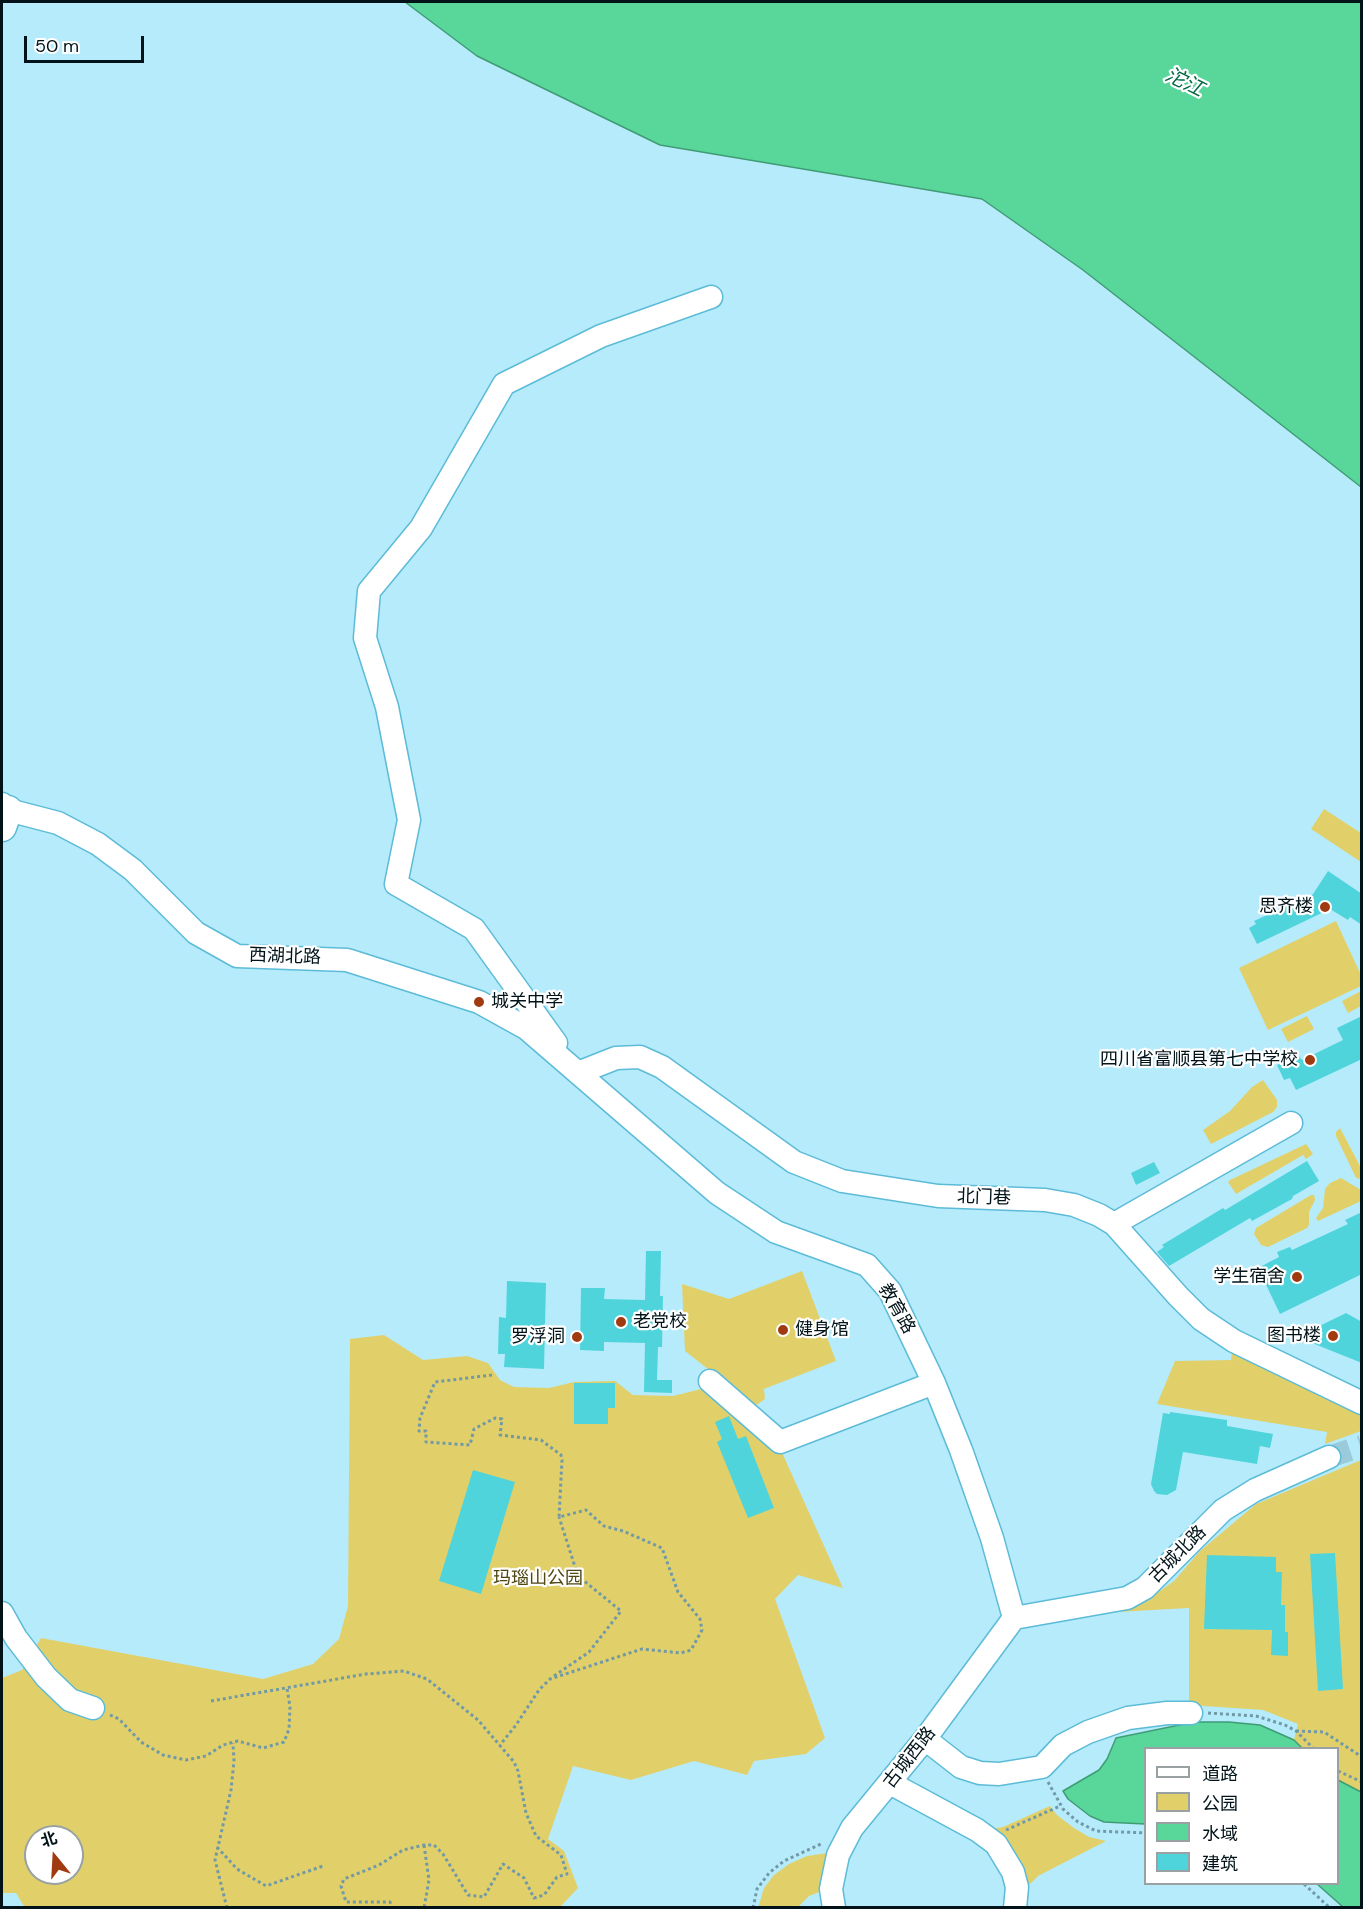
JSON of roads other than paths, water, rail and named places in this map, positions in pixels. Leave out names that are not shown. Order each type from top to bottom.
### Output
[{"type":"street","points":[[578,1073],[474,929],[396,884],[409,820],[387,707],[365,638],[369,591],[421,528],[504,384],[601,336],[711,297]]},
{"type":"street","name":"西湖北路","points":[[4,813],[58,823],[98,844],[133,870],[196,933],[237,956],[347,960],[480,1002],[526,1028],[578,1073]]},
{"type":"street","name":"北门巷","points":[[578,1073],[616,1058],[640,1057],[662,1067],[794,1161],[842,1181],[938,1196],[1045,1200],[1074,1205],[1099,1215],[1114,1224],[1201,1319],[1234,1341],[1362,1403]]},
{"type":"street","name":"教育路","points":[[578,1073],[727,1199],[776,1232],[867,1266],[890,1291],[934,1383],[961,1450],[988,1527],[1014,1618]]},
{"type":"street","points":[[1114,1224],[1291,1123]]},
{"type":"street","points":[[710,1381],[780,1443],[934,1383]]},
{"type":"street","name":"古城北路","points":[[1014,1618],[1127,1598],[1146,1588],[1223,1510],[1255,1490],[1329,1457]]},
{"type":"street","points":[[2,1613],[16,1638],[46,1677],[70,1700],[93,1708]]},
{"type":"street","name":"古城西路","points":[[834,1908],[831,1889],[838,1855],[852,1827],[925,1739],[1014,1618]]},
{"type":"street","points":[[925,1739],[962,1767],[980,1773],[999,1773],[1042,1767],[1063,1745],[1088,1732],[1118,1721],[1167,1713],[1191,1713]]},
{"type":"street","points":[[890,1783],[996,1844],[1013,1872],[1017,1887],[1015,1908]]},
{"type":"water","name":"沱江","points":[[405,2],[1361,2],[1361,487],[1083,270],[982,199],[660,145],[477,56]]},
{"type":"water","points":[[1194,1722],[1229,1722],[1260,1725],[1294,1740],[1301,1747],[1144,1747],[1144,1824],[1104,1822],[1090,1816],[1068,1799],[1063,1791],[1099,1770],[1107,1759],[1116,1738]]},
{"type":"water","points":[[1339,1781],[1361,1792],[1361,1907],[1343,1907],[1318,1885],[1339,1885]]},
{"type":"tunnel","points":[[1329,1457],[1362,1446]]},
{"type":"place","name":"思齐楼","points":[[1325,907]]},
{"type":"place","name":"城关中学","points":[[479,1002]]},
{"type":"place","name":"四川省富顺县第七中学校","points":[[1310,1060]]},
{"type":"place","name":"学生宿舍","points":[[1297,1277]]},
{"type":"place","name":"老党校","points":[[621,1322]]},
{"type":"place","name":"健身馆","points":[[783,1330]]},
{"type":"place","name":"图书楼","points":[[1333,1336]]},
{"type":"place","name":"罗浮洞","points":[[577,1337]]},
{"type":"park label","name":"玛瑙山公园","points":[[538,1579]]}]
